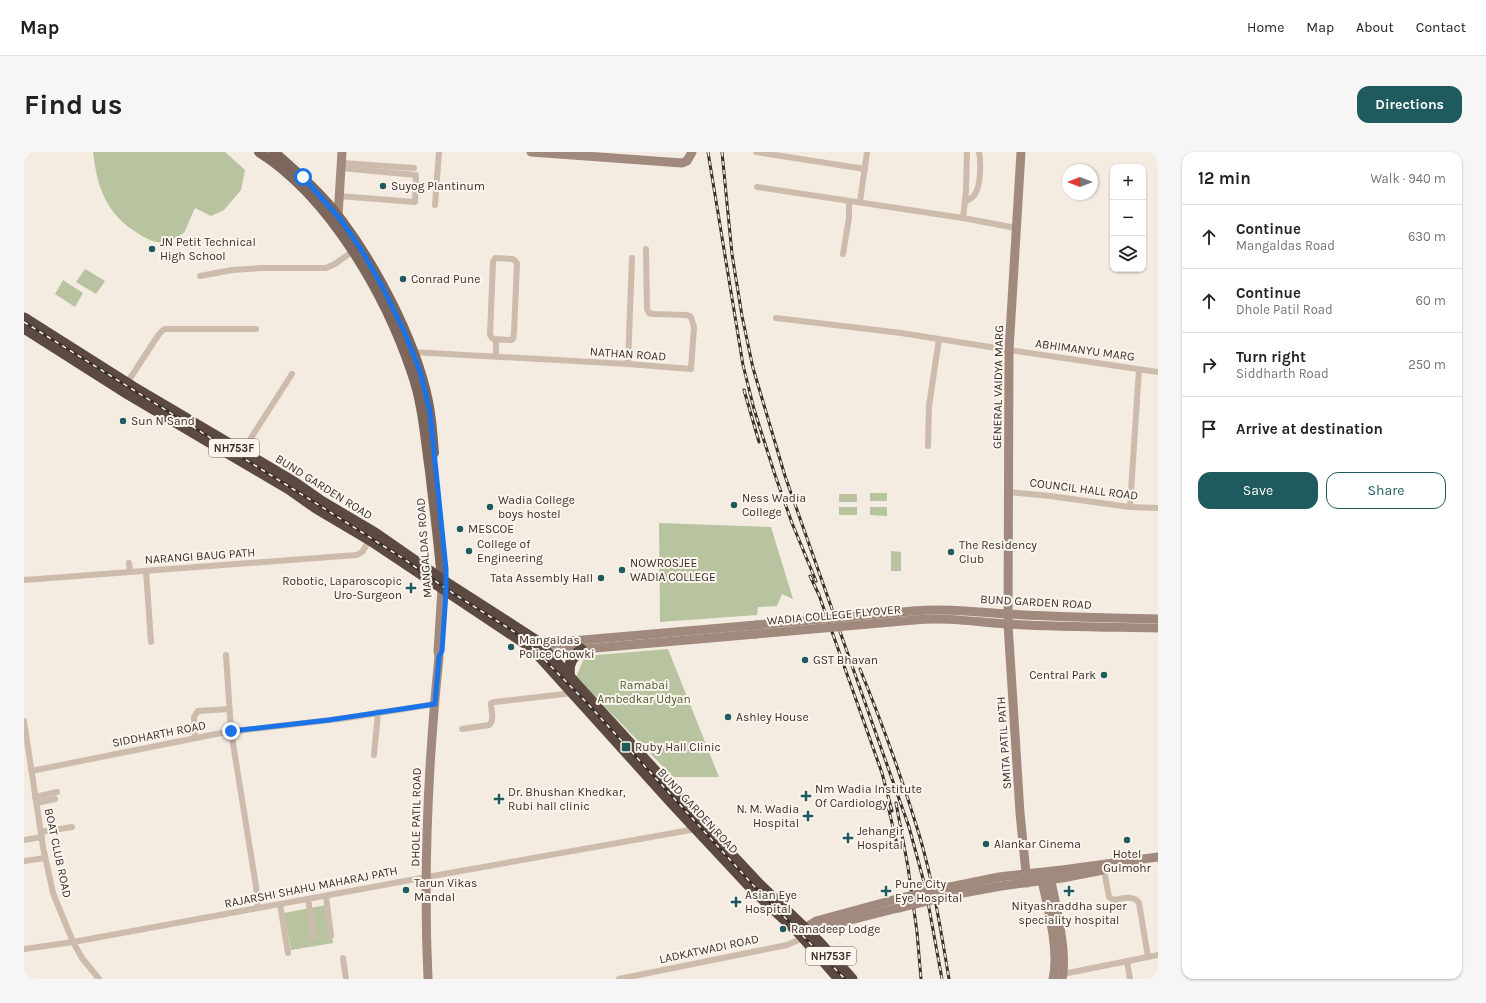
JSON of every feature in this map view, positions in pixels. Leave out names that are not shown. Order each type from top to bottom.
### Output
[{"type":"highway","name":"BUND GARDEN ROAD","points":[[24,318],[127,383],[294,482],[321,501],[375,533],[444,586],[544,655],[570,678],[576,690],[696,828],[754,891],[804,933]]},
{"type":"highway","name":"BUND GARDEN ROAD","points":[[24,328],[128,394],[289,490],[444,586]]},
{"type":"highway","points":[[570,678],[568,669],[569,663],[581,649]]},
{"type":"highway","name":"BUND GARDEN ROAD","points":[[544,655],[804,933]]},
{"type":"highway","name":"NH753F","points":[[804,933],[835,977]]},
{"type":"highway","name":"NH753F","points":[[804,933],[852,979]]},
{"type":"main road","name":"MANGALDAS ROAD","points":[[259,152],[269,158],[298,183],[335,218],[376,290],[397,334],[408,353]]},
{"type":"main road","name":"MANGALDAS ROAD","points":[[274,152],[303,177],[362,251],[382,286],[404,331],[422,414],[444,586],[442,651],[439,657]]},
{"type":"main road","points":[[335,218],[339,196],[342,152]]},
{"type":"main road","points":[[531,152],[682,163],[688,161],[692,152]]},
{"type":"main road","name":"GENERAL VAIDYA MARG","points":[[1008,619],[1009,350],[1021,152]]},
{"type":"main road","name":"BUND GARDEN ROAD","points":[[914,616],[932,609],[951,610],[1008,619],[1158,628]]},
{"type":"main road","name":"WADIA COLLEGE FLYOVER","points":[[756,630],[914,616]]},
{"type":"main road","name":"BUND GARDEN ROAD","points":[[1008,619],[1158,619]]},
{"type":"main road","name":"SMITA PATIL PATH","points":[[1008,619],[1026,878]]},
{"type":"main road","points":[[544,655],[550,645],[560,642],[756,630]]},
{"type":"main road","points":[[544,655],[554,654],[561,651],[756,630]]},
{"type":"main road","name":"DHOLE PATIL ROAD","points":[[428,979],[426,924],[429,758],[439,657]]},
{"type":"main road","points":[[804,933],[897,904],[951,891],[1001,886],[1044,871],[1062,870],[1158,856]]},
{"type":"main road","points":[[1026,878],[1046,881],[1158,862]]},
{"type":"main road","points":[[1044,871],[1056,958],[1053,979]]},
{"type":"main road","points":[[1046,881],[1055,900],[1064,959],[1063,976]]},
{"type":"street","points":[[435,205],[439,152]]},
{"type":"street","points":[[756,152],[783,154],[865,169]]},
{"type":"street","points":[[860,202],[867,152]]},
{"type":"street","points":[[963,218],[968,163],[967,152]]},
{"type":"street","points":[[965,202],[975,194],[978,187],[979,152]]},
{"type":"street","points":[[341,166],[414,168]]},
{"type":"street","points":[[339,196],[415,202],[416,175],[341,166]]},
{"type":"street","points":[[757,187],[963,218],[1016,228]]},
{"type":"street","points":[[843,254],[849,218],[850,201]]},
{"type":"street","name":"NATHAN ROAD","points":[[408,353],[496,356],[628,364],[691,370],[694,327],[691,317],[687,315],[653,314],[649,313],[647,309],[646,249]]},
{"type":"street","points":[[200,276],[232,270],[262,268],[326,268],[335,264],[353,251]]},
{"type":"street","points":[[495,258],[513,259],[517,262],[513,339],[496,340],[491,337],[490,332],[493,262],[495,258]]},
{"type":"street","points":[[628,364],[632,258]]},
{"type":"street","name":"ABHIMANYU MARG","points":[[776,318],[901,333],[1158,372]]},
{"type":"street","points":[[127,383],[158,334],[164,329],[256,329]]},
{"type":"street","points":[[928,446],[928,406],[939,339]]},
{"type":"street","points":[[496,340],[496,356]]},
{"type":"street","points":[[1130,507],[1139,369]]},
{"type":"street","points":[[242,452],[292,374]]},
{"type":"street","name":"COUNCIL HALL ROAD","points":[[1008,492],[1130,507],[1158,508]]},
{"type":"street","name":"NARANGI BAUG PATH","points":[[24,580],[357,555],[362,552],[370,540]]},
{"type":"street","points":[[130,563],[130,572]]},
{"type":"street","points":[[146,571],[151,642]]},
{"type":"street","points":[[226,655],[231,731],[256,886],[258,908]]},
{"type":"street","points":[[462,729],[489,725],[492,721],[491,703],[576,690]]},
{"type":"street","name":"SIDDHARTH ROAD","points":[[31,771],[231,731],[300,724],[435,704]]},
{"type":"street","points":[[195,737],[194,717],[198,711],[230,709]]},
{"type":"street","points":[[374,756],[378,712]]},
{"type":"street","name":"BOAT CLUB ROAD","points":[[24,721],[41,835],[53,893],[73,942],[82,958],[99,979]]},
{"type":"street","points":[[36,800],[57,792]]},
{"type":"street","points":[[36,800],[55,799]]},
{"type":"street","points":[[24,840],[72,826]]},
{"type":"street","name":"RAJARSHI SHAHU MAHARAJ PATH","points":[[24,949],[73,942],[427,876],[696,828]]},
{"type":"street","points":[[24,861],[46,858]]},
{"type":"street","points":[[1104,870],[1109,897],[1114,900],[1132,898],[1136,899],[1139,903],[1148,957]]},
{"type":"street","points":[[326,896],[331,936]]},
{"type":"street","points":[[308,899],[314,937]]},
{"type":"street","points":[[280,904],[288,953]]},
{"type":"street","name":"LADKATWADI ROAD","points":[[619,979],[787,944],[804,933]]},
{"type":"street","points":[[1063,976],[1158,955]]},
{"type":"street","points":[[343,958],[346,979]]},
{"type":"street","points":[[1126,961],[1130,979]]},
{"type":"green space","points":[[93,152],[225,152],[245,170],[241,190],[224,210],[211,216],[195,208],[184,233],[170,241],[162,243],[145,238],[139,234],[119,218],[111,209],[97,177]]},
{"type":"green space","points":[[85,269],[105,281],[96,294],[76,282]]},
{"type":"green space","points":[[63,280],[83,293],[75,307],[55,294]]},
{"type":"green space","points":[[870,493],[887,493],[887,501],[870,501]]},
{"type":"green space","points":[[839,494],[857,494],[857,502],[839,502]]},
{"type":"green space","points":[[839,507],[857,507],[857,515],[839,515]]},
{"type":"green space","points":[[870,507],[887,507],[887,516],[870,515]]},
{"type":"green space","points":[[659,523],[771,527],[793,599],[782,594],[777,606],[758,607],[757,615],[660,622]]},
{"type":"green space","points":[[891,551],[901,552],[901,571],[891,571]]},
{"type":"green space","name":"Ramabai Ambedkar Udyan","points":[[668,649],[719,777],[673,777],[576,677],[585,656]]},
{"type":"green space","points":[[326,905],[333,943],[291,950],[284,913]]},
{"type":"railway","points":[[708,152],[743,365],[754,409],[792,523],[816,581]]},
{"type":"railway","points":[[722,152],[732,254],[742,316],[753,368],[785,476],[909,827],[925,886],[942,979]]},
{"type":"railway","points":[[24,322],[314,502],[513,631],[529,644],[588,704],[754,886],[845,979]]},
{"type":"railway","points":[[744,390],[759,442]]},
{"type":"railway","points":[[810,576],[819,595],[882,773],[892,811]]},
{"type":"railway","points":[[860,669],[906,792],[919,834],[933,888],[949,979]]},
{"type":"railway","points":[[896,803],[908,867],[917,932],[921,979]]},
{"type":"railway","points":[[888,806],[898,849]]},
{"type":"place","name":"Suyog Plantinum","points":[[383,186]]},
{"type":"place","name":"JN Petit Technical High School","points":[[152,249]]},
{"type":"place","name":"Conrad Pune","points":[[403,279]]},
{"type":"place","name":"Sun N Sand","points":[[123,421]]},
{"type":"place","name":"Ness Wadia College","points":[[734,505]]},
{"type":"place","name":"Wadia College boys hostel","points":[[490,507]]},
{"type":"place","name":"MESCOE","points":[[460,529]]},
{"type":"place","name":"College of Engineering","points":[[469,551]]},
{"type":"place","name":"The Residency Club","points":[[951,552]]},
{"type":"place","name":"NOWROSJEE WADIA COLLEGE","points":[[622,570]]},
{"type":"place","name":"Tata Assembly Hall","points":[[601,578]]},
{"type":"place","name":"Robotic, Laparoscopic Uro-Surgeon","points":[[411,588]]},
{"type":"place","name":"Mangaldas Police Chowki","points":[[511,647]]},
{"type":"place","name":"GST Bhavan","points":[[805,660]]},
{"type":"place","name":"Central Park","points":[[1104,675]]},
{"type":"place","name":"Ashley House","points":[[728,717]]},
{"type":"place","name":"Ruby Hall Clinic","points":[[626,747]]},
{"type":"place","name":"Nm Wadia Institute Of Cardiology","points":[[806,796]]},
{"type":"place","name":"Dr. Bhushan Khedkar, Rubi hall clinic","points":[[499,799]]},
{"type":"place","name":"N. M. Wadia Hospital","points":[[808,816]]},
{"type":"place","name":"Jehangir Hospital","points":[[848,838]]},
{"type":"place","name":"Hotel Gulmohr","points":[[1127,840]]},
{"type":"place","name":"Alankar Cinema","points":[[986,844]]},
{"type":"place","name":"Tarun Vikas Mandal","points":[[406,890]]},
{"type":"place","name":"Pune City Eye Hospital","points":[[886,891]]},
{"type":"place","name":"Nityashraddha super speciality hospital","points":[[1069,891]]},
{"type":"place","name":"Asian Eye Hospital","points":[[736,902]]},
{"type":"place","name":"Ranadeep Lodge","points":[[783,929]]},
{"type":"route","points":[[231,731],[347,718],[435,704],[439,657],[442,651],[447,583],[446,569],[430,412],[420,371],[404,331],[382,286],[362,251],[341,220],[303,177]]}]
